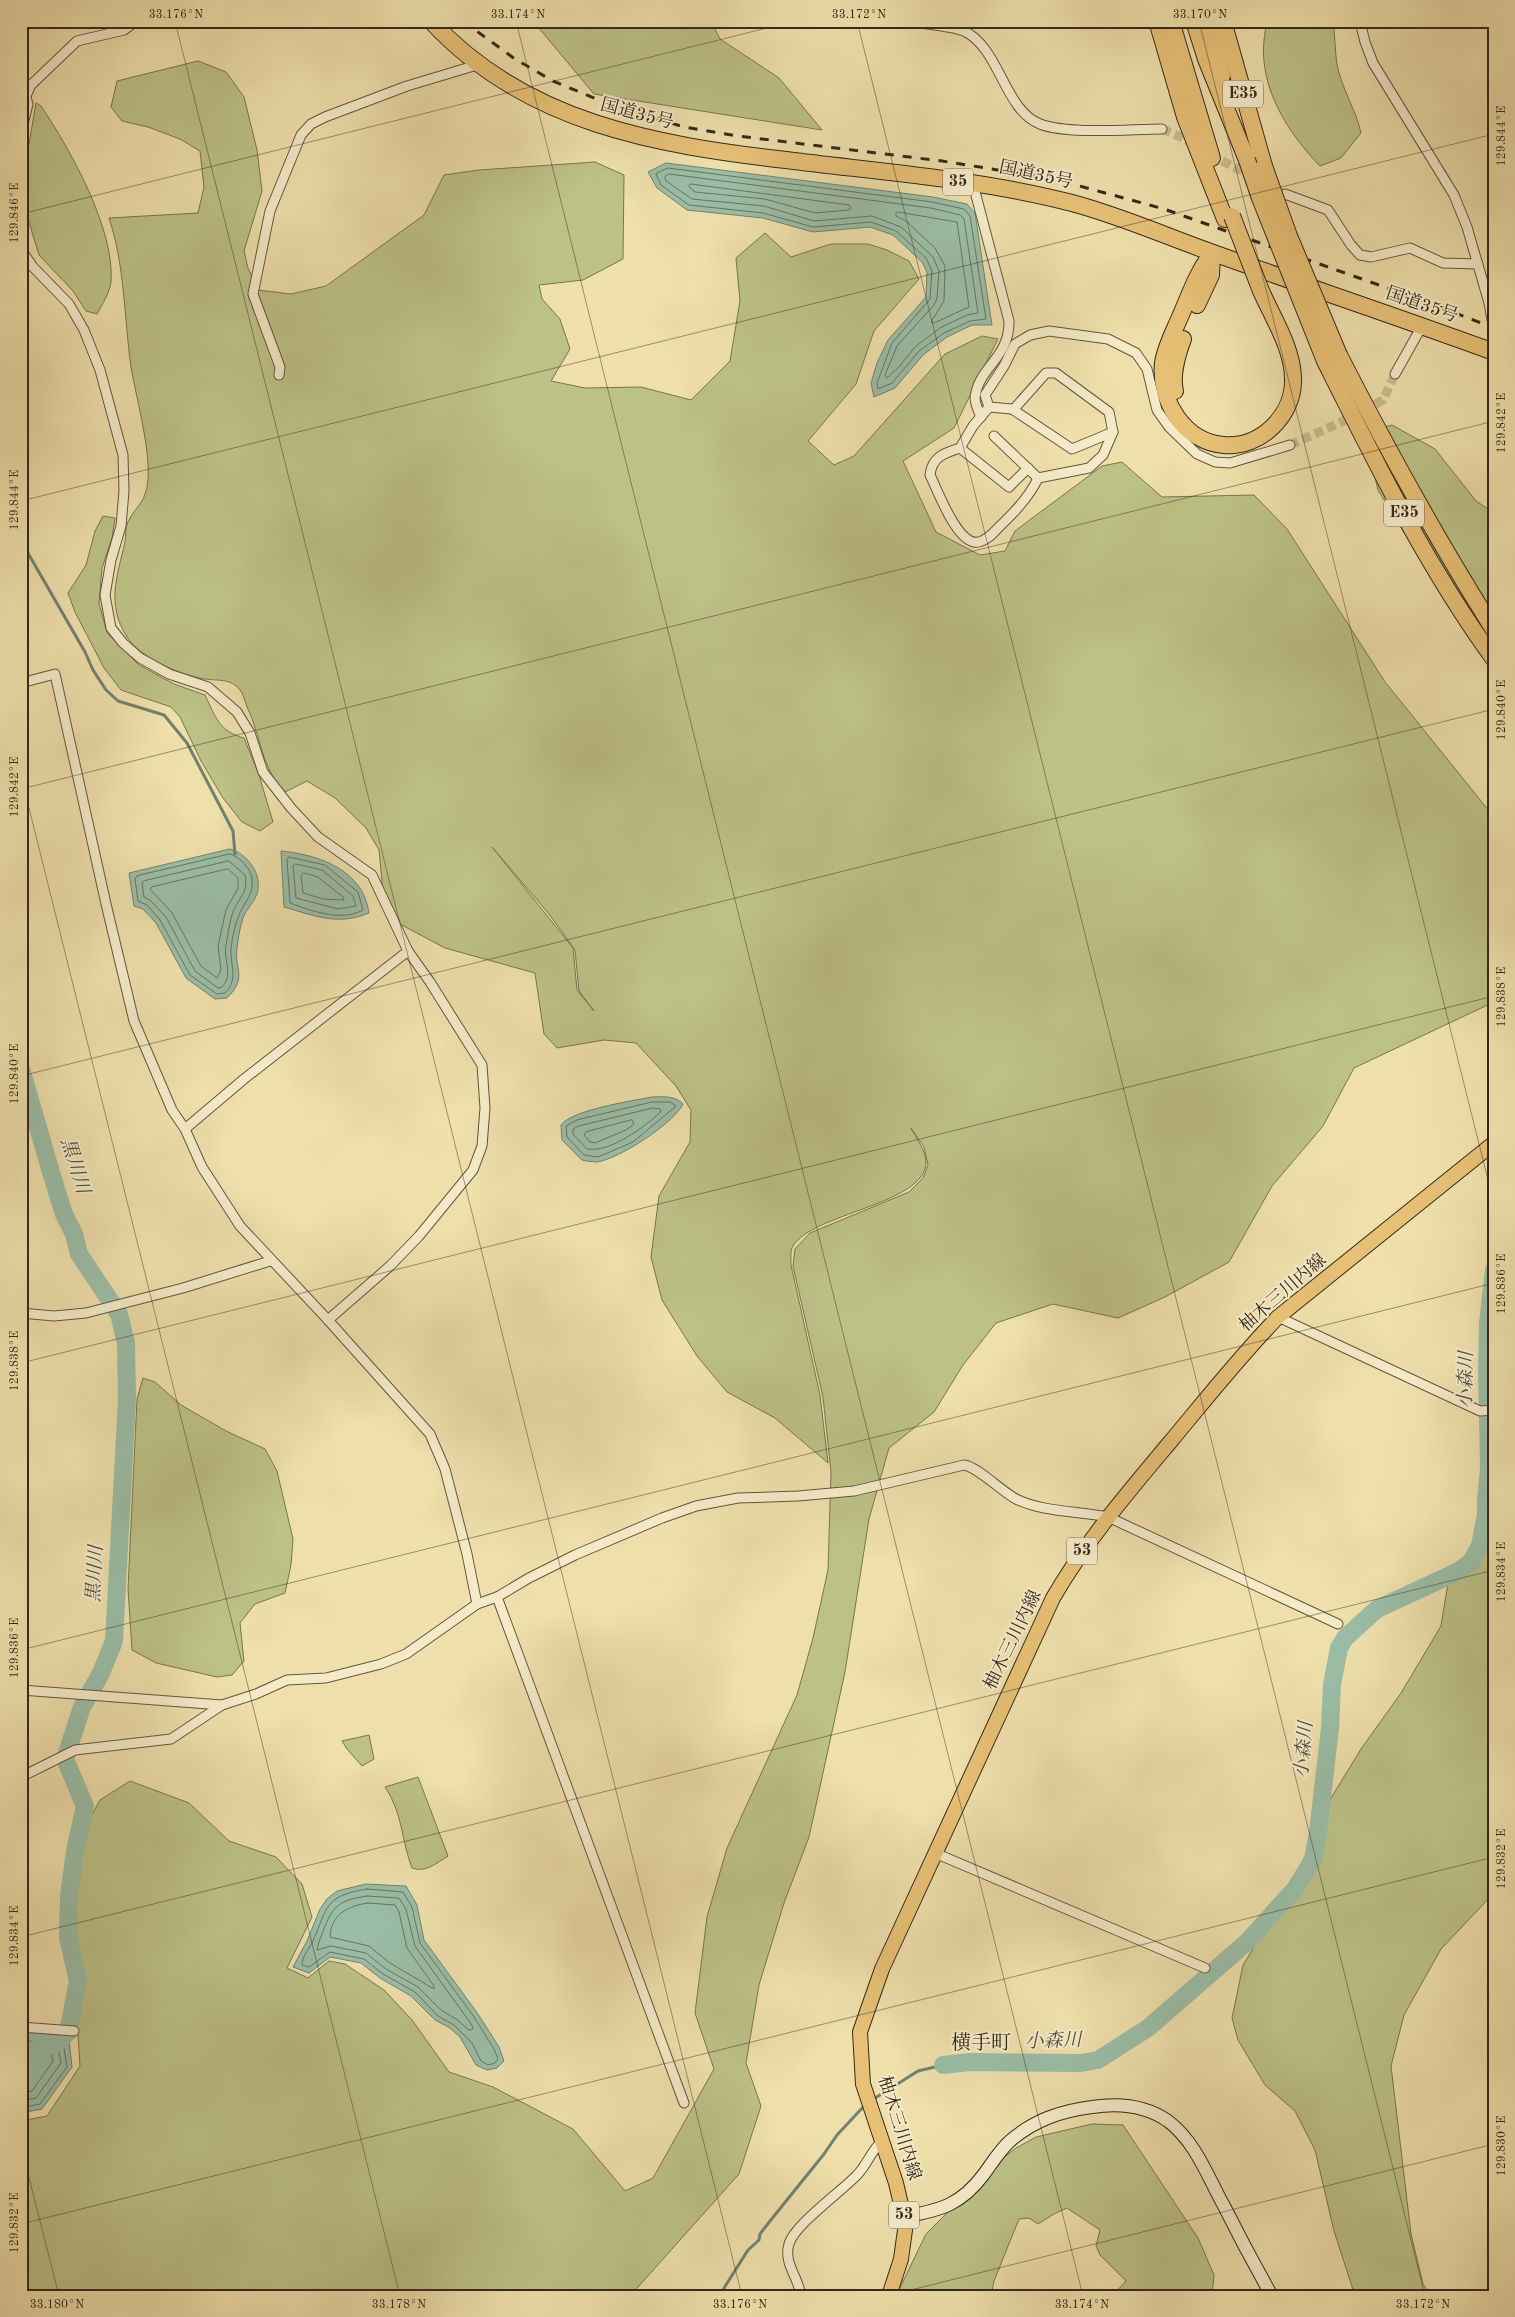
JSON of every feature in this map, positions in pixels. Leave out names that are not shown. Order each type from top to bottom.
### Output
[{"type":"highway","name":"国道35号","points":[[431,21],[477,65],[517,90],[546,105],[610,129],[700,150],[1017,190],[1074,204],[1138,224],[1212,253],[1494,352]]},
{"type":"highway","points":[[1158,21],[1186,117],[1257,292],[1291,362],[1293,380],[1291,399],[1282,417],[1266,433],[1245,442],[1224,445],[1201,438],[1181,425],[1171,411],[1164,388],[1163,363],[1199,271],[1212,253]]},
{"type":"highway","points":[[1171,21],[1228,217]]},
{"type":"highway","points":[[1194,21],[1206,59],[1248,160]]},
{"type":"highway","name":"E35","points":[[1208,21],[1229,101],[1260,198],[1332,358],[1373,457],[1430,559],[1494,659]]},
{"type":"highway","name":"E35","points":[[1224,21],[1264,166],[1332,358],[1494,630]]},
{"type":"main road","name":"柚木三川内線","points":[[889,2296],[900,2258],[905,2230],[904,2217],[863,2084],[860,2032],[882,1968],[1053,1598],[1072,1566],[1108,1517],[1248,1347],[1278,1317],[1494,1143]]},
{"type":"street","points":[[26,96],[31,85],[77,41],[124,30],[136,21]]},
{"type":"street","points":[[908,21],[964,31],[982,44],[1023,112],[1039,123],[1059,129],[1162,129]]},
{"type":"street","points":[[1360,21],[1373,63],[1454,196],[1467,227],[1494,330]]},
{"type":"street","points":[[279,375],[280,366],[253,294],[270,210],[301,135],[311,124],[325,117],[407,86],[477,65]]},
{"type":"street","points":[[21,82],[28,104],[21,134]]},
{"type":"street","points":[[973,184],[1009,321],[1009,333],[1006,344],[982,378],[975,399],[981,417]]},
{"type":"street","points":[[1285,194],[1328,210],[1351,245],[1360,255],[1371,257],[1410,248],[1443,263],[1478,264]]},
{"type":"street","points":[[21,243],[24,254],[33,267],[69,304],[84,330],[100,370],[123,455],[124,491],[121,526],[111,560],[105,595],[111,628],[123,643],[140,658],[169,674],[208,687],[237,712],[250,733],[263,772],[291,808],[318,837],[372,874],[408,951],[430,982],[482,1065],[485,1108],[482,1146],[473,1170],[420,1236],[390,1266],[328,1320]]},
{"type":"street","points":[[1395,374],[1422,326]]},
{"type":"street","points":[[989,407],[985,395],[1004,366],[1014,344],[1030,335],[1049,331],[1108,339],[1136,353],[1147,369],[1157,410],[1185,443],[1214,462],[1230,463],[1290,445]]},
{"type":"street","points":[[1013,410],[1046,373],[1056,373],[1109,412],[1113,432],[1103,455],[1089,468],[1038,478]]},
{"type":"street","points":[[989,407],[973,426],[960,448],[943,454],[930,467],[930,475],[959,533],[970,542],[978,542],[988,538],[1011,517],[1033,489],[1038,478]]},
{"type":"street","points":[[989,407],[1013,410],[1072,448],[1113,432]]},
{"type":"street","points":[[994,436],[1038,478]]},
{"type":"street","points":[[960,448],[1009,487],[1028,468]]},
{"type":"street","points":[[21,683],[55,674],[134,1020],[172,1110],[185,1129],[202,1167],[240,1226],[270,1261],[328,1320],[430,1434],[437,1446],[445,1469],[467,1554],[477,1604]]},
{"type":"street","points":[[185,1129],[244,1079],[408,951]]},
{"type":"street","points":[[21,1313],[54,1316],[86,1313],[183,1288],[270,1261]]},
{"type":"street","points":[[1278,1317],[1480,1411],[1494,1410]]},
{"type":"street","points":[[21,1777],[75,1750],[171,1739],[222,1705],[256,1694],[287,1680],[326,1678],[381,1664],[406,1654],[477,1604],[497,1597],[575,1555],[662,1518],[696,1506],[738,1498],[798,1496],[854,1491],[964,1465],[971,1466],[991,1483],[1016,1499],[1037,1507],[1108,1517],[1338,1624]]},
{"type":"street","points":[[497,1597],[684,2103]]},
{"type":"street","points":[[21,1690],[222,1705]]},
{"type":"street","points":[[935,1853],[1205,1968]]},
{"type":"street","points":[[21,2027],[74,2031]]},
{"type":"street","points":[[904,2217],[935,2211],[954,2204],[973,2188],[1008,2142],[1029,2126],[1046,2117],[1077,2109],[1128,2105],[1148,2111],[1167,2120],[1192,2146],[1272,2296]]},
{"type":"street","points":[[801,2296],[788,2261],[789,2244],[797,2230],[860,2173],[881,2138]]},
{"type":"green space","points":[[533,21],[711,21],[720,39],[779,78],[822,130],[594,94]]},
{"type":"green space","points":[[1268,21],[1333,21],[1337,65],[1361,133],[1341,158],[1320,166],[1297,139],[1278,109],[1266,75],[1264,58],[1264,40]]},
{"type":"green space","points":[[198,61],[226,72],[244,97],[257,150],[262,191],[244,251],[248,268],[258,290],[291,294],[326,286],[424,215],[444,175],[479,170],[595,162],[624,175],[623,259],[583,280],[539,285],[542,299],[560,319],[570,349],[551,381],[585,388],[641,387],[691,400],[730,361],[740,301],[736,258],[765,233],[791,257],[831,244],[868,244],[887,250],[909,261],[919,279],[874,331],[856,384],[808,441],[834,465],[854,456],[945,354],[982,336],[998,339],[954,428],[903,461],[936,532],[980,555],[1005,551],[1015,531],[1102,466],[1122,462],[1162,497],[1254,495],[1287,529],[1385,682],[1494,817],[1494,1002],[1354,1068],[1323,1126],[1272,1186],[1229,1262],[1165,1297],[1118,1318],[1053,1304],[996,1323],[963,1365],[934,1412],[889,1448],[869,1519],[845,1672],[809,1837],[784,1903],[759,1985],[746,2063],[761,2106],[739,2174],[630,2296],[21,2296],[21,2121],[47,2116],[80,2066],[77,2020],[85,1984],[72,1943],[82,1833],[100,1800],[130,1781],[189,1803],[229,1841],[276,1857],[302,1884],[312,1917],[287,1968],[308,1978],[329,1961],[345,1964],[384,1990],[412,2020],[449,2072],[493,2087],[573,2129],[625,2191],[653,2178],[714,2069],[695,2013],[707,1917],[727,1848],[797,1695],[813,1638],[828,1570],[831,1472],[823,1397],[793,1266],[795,1249],[810,1233],[909,1192],[923,1178],[928,1165],[924,1147],[911,1128],[926,1158],[921,1177],[908,1189],[889,1199],[822,1225],[804,1235],[792,1248],[791,1265],[820,1395],[828,1463],[775,1418],[727,1392],[697,1356],[662,1300],[651,1257],[659,1196],[690,1142],[691,1110],[676,1086],[636,1043],[604,1040],[557,1048],[544,1034],[535,973],[445,948],[396,922],[383,892],[379,850],[366,828],[335,798],[307,781],[285,792],[277,783],[266,762],[252,718],[240,690],[228,682],[195,677],[162,664],[141,652],[127,637],[117,613],[115,590],[127,525],[145,494],[148,482],[148,467],[144,432],[131,367],[121,273],[109,218],[198,213],[204,187],[200,151],[180,139],[148,127],[122,121],[111,107],[117,81]],"holes":[[[492,847],[549,914],[575,950],[579,991],[594,1011],[577,990],[573,948]]]},
{"type":"green space","points":[[36,103],[41,106],[77,167],[98,214],[106,238],[111,282],[97,314],[86,311],[73,291],[39,255],[28,219],[23,179]]},
{"type":"green space","points":[[1392,425],[1435,449],[1476,501],[1494,513],[1494,653],[1430,575],[1378,490],[1368,448],[1374,430]]},
{"type":"green space","points":[[103,516],[115,518],[112,538],[102,568],[99,603],[107,633],[139,665],[174,684],[205,695],[219,722],[229,732],[244,738],[259,775],[273,822],[260,831],[242,822],[223,798],[201,761],[180,717],[171,707],[121,690],[104,668],[75,612],[68,593],[86,565],[95,531]]},
{"type":"green space","points":[[143,1378],[155,1382],[181,1405],[226,1431],[265,1449],[277,1471],[293,1539],[291,1565],[285,1593],[255,1604],[240,1623],[244,1661],[232,1675],[217,1677],[156,1663],[132,1650],[128,1589],[137,1399]]},
{"type":"green space","points":[[1494,1518],[1494,1893],[1441,1949],[1404,2015],[1391,2066],[1411,2234],[1423,2284],[1431,2296],[1355,2296],[1334,2231],[1315,2150],[1295,2111],[1265,2085],[1238,2040],[1232,2018],[1243,1965],[1292,1885],[1331,1798],[1361,1749],[1401,1693],[1441,1626],[1448,1583],[1486,1534]]},
{"type":"green space","points":[[369,1735],[374,1759],[362,1766],[342,1741]]},
{"type":"green space","points":[[418,1777],[448,1856],[422,1869],[412,1868],[399,1817],[385,1787]]},
{"type":"green space","points":[[1092,2124],[1123,2125],[1198,2238],[1214,2275],[1212,2296],[1112,2296],[1126,2281],[1100,2255],[1096,2246],[1100,2230],[1067,2208],[1038,2224],[1029,2218],[1019,2219],[994,2281],[991,2296],[896,2296],[926,2234],[998,2162],[1016,2148],[1036,2137]]},
{"type":"water","points":[[666,163],[933,197],[967,204],[975,213],[992,325],[972,325],[947,337],[923,355],[895,388],[874,397],[871,383],[877,363],[888,340],[926,297],[927,272],[922,262],[893,235],[870,227],[813,232],[763,218],[687,210],[657,188],[648,172]]},
{"type":"water","points":[[230,849],[243,855],[248,860],[256,873],[258,887],[256,897],[244,915],[240,929],[237,944],[239,979],[227,998],[215,999],[186,978],[156,923],[143,909],[134,906],[129,873]]},
{"type":"water","points":[[281,851],[310,856],[337,867],[358,886],[365,898],[369,913],[358,917],[337,919],[316,916],[284,907]]},
{"type":"water","points":[[652,1097],[672,1098],[683,1104],[678,1112],[658,1130],[618,1154],[597,1162],[582,1160],[562,1140],[561,1125],[577,1115],[603,1107]]},
{"type":"water","points":[[366,1884],[406,1886],[417,1905],[424,1940],[478,2014],[499,2047],[504,2061],[497,2068],[487,2070],[476,2065],[460,2037],[450,2028],[435,2020],[411,1996],[380,1978],[361,1963],[330,1957],[309,1973],[293,1967],[307,1941],[320,1909],[327,1899],[337,1891]]},
{"type":"water","points":[[21,2029],[68,2031],[72,2067],[42,2109],[21,2113]]},
{"type":"waterway","points":[[21,541],[106,690],[118,701],[164,715],[187,743],[233,831],[235,854]]},
{"type":"waterway","name":"黒川川","points":[[21,1069],[53,1179],[64,1214],[74,1234],[79,1254],[119,1314],[126,1343],[127,1399],[114,1641],[101,1673],[82,1707],[65,1759],[85,1806],[75,1851],[69,1896],[68,1938],[78,1981],[68,2032],[57,2043],[21,2054]]},
{"type":"waterway","name":"小森川","points":[[943,2065],[970,2062],[1081,2063],[1098,2060],[1148,2028],[1247,1942],[1295,1889],[1313,1860],[1330,1728],[1332,1684],[1339,1648],[1345,1638],[1377,1609],[1457,1572],[1471,1562],[1480,1546],[1486,1514],[1489,1468],[1488,1323],[1494,1270]]},
{"type":"waterway","points":[[872,2100],[918,2071],[943,2065]]},
{"type":"waterway","points":[[719,2296],[748,2250],[759,2240],[760,2234],[837,2135],[866,2104]]},
{"type":"tunnel","points":[[1162,129],[1195,145]]},
{"type":"tunnel","points":[[1210,155],[1252,176]]},
{"type":"tunnel","points":[[1290,445],[1348,419],[1383,400],[1395,374]]},
{"type":"railway","points":[[463,21],[515,59],[553,81],[611,105],[684,127],[738,136],[942,161],[1054,179],[1164,209],[1427,302],[1494,328]]},
{"type":"district","name":"横手町","points":[[981,2044]]}]
